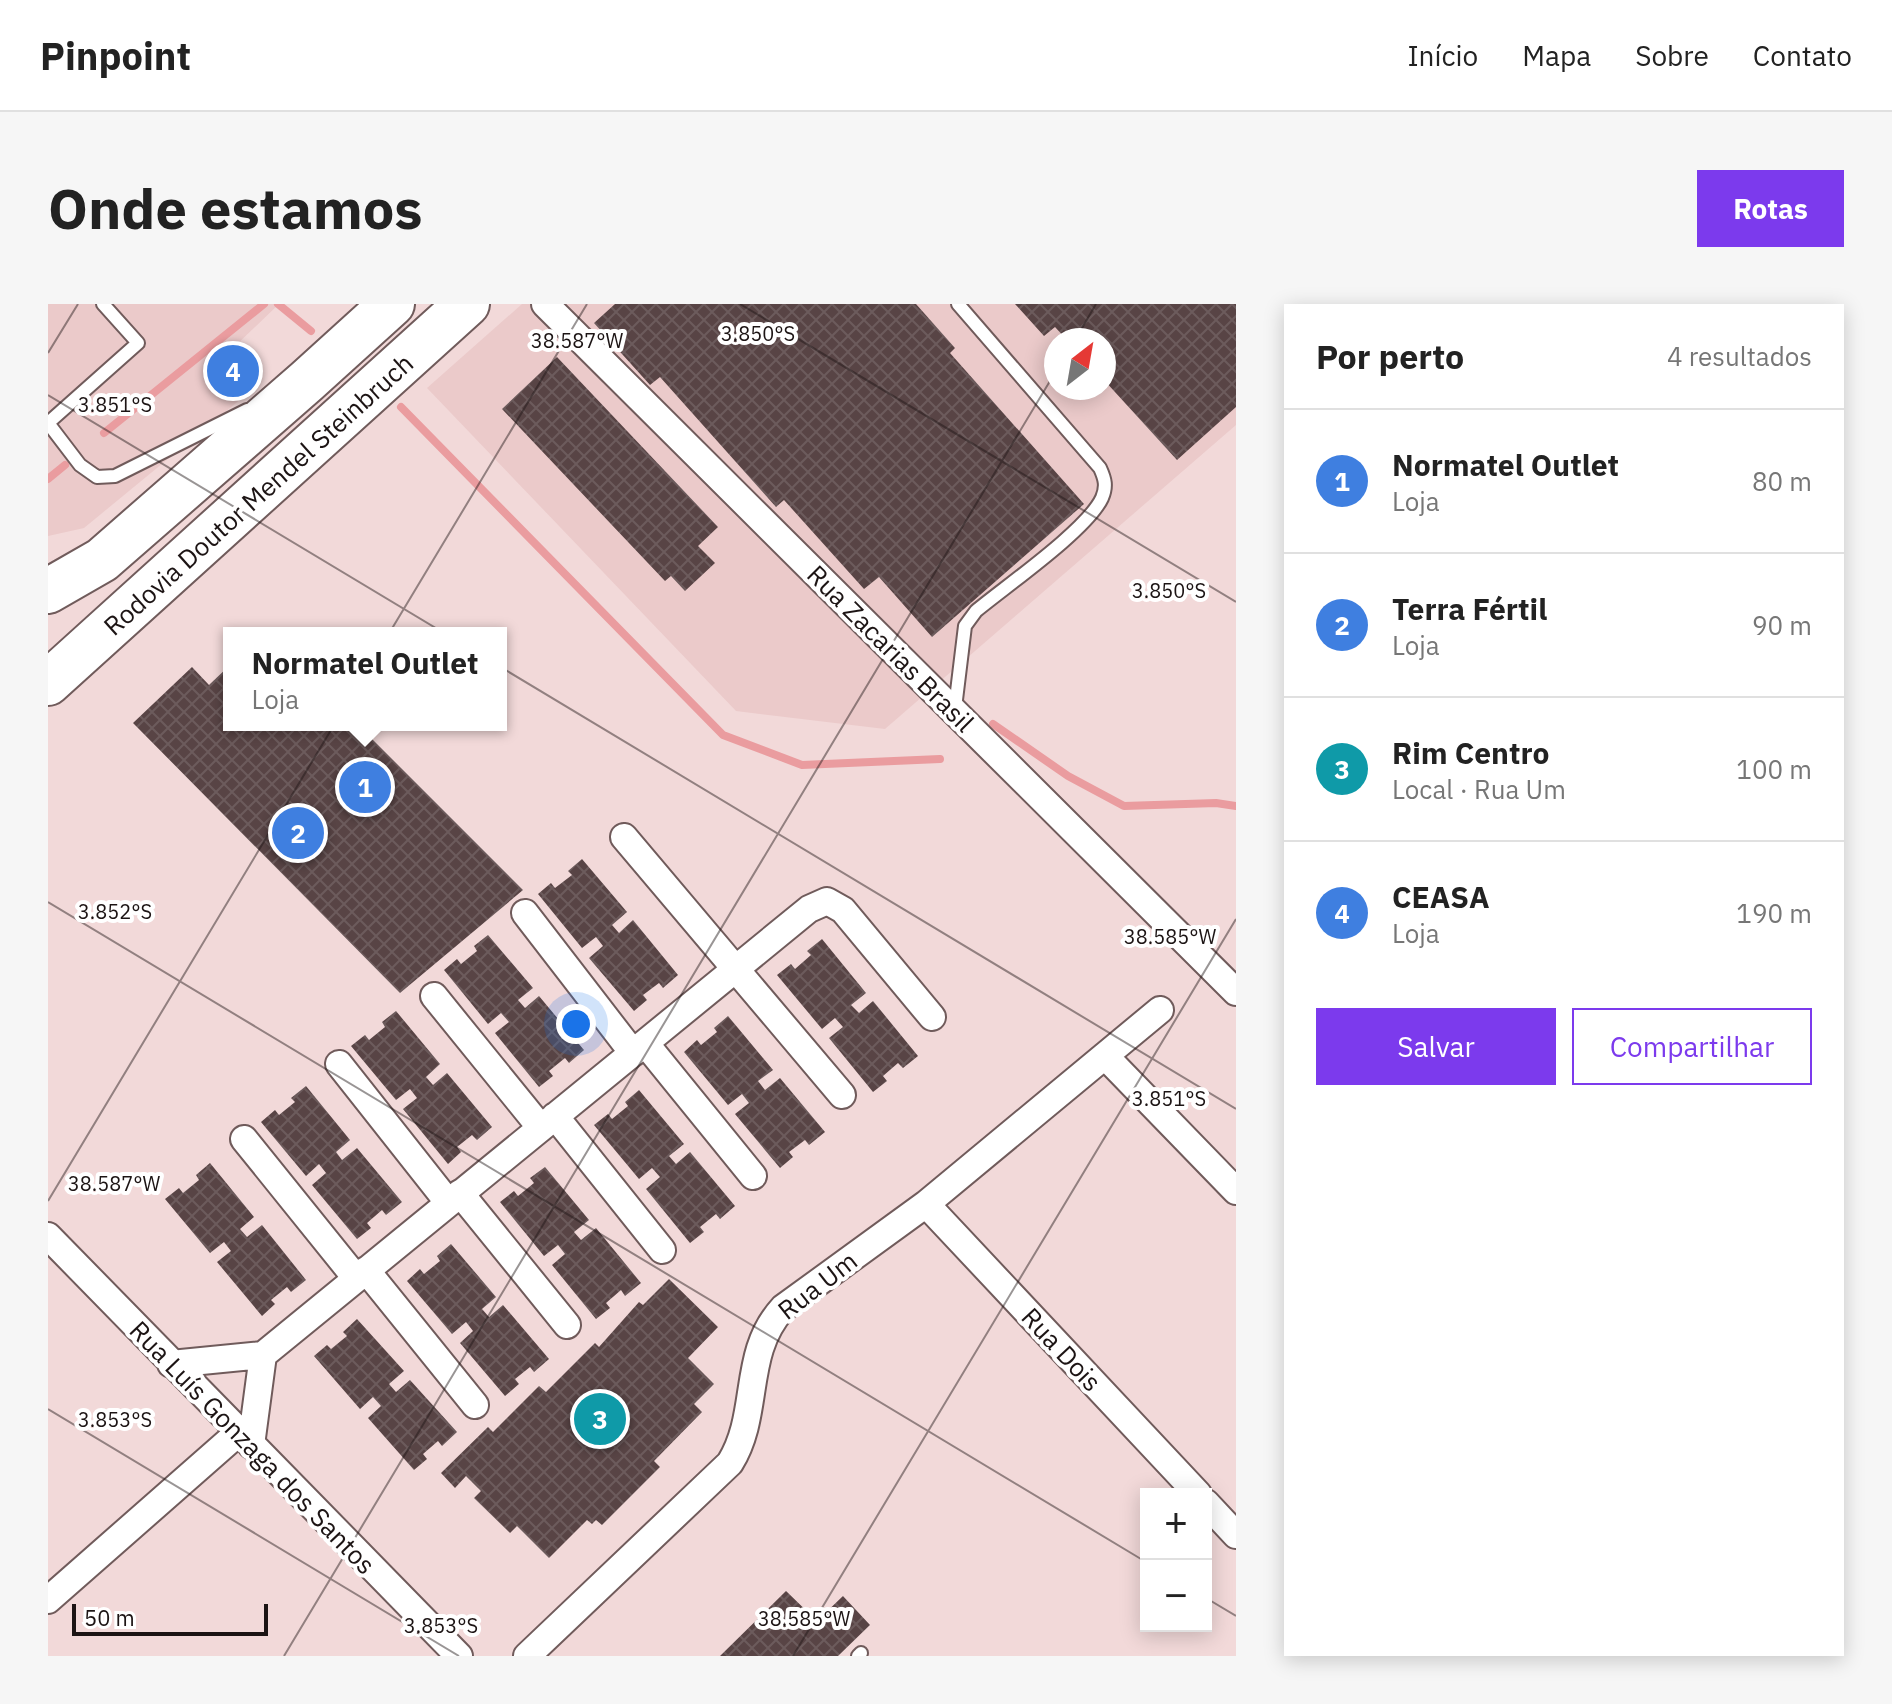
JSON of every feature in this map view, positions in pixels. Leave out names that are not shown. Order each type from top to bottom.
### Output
[{"type":"highway","name":"Rodovia Doutor Mendel Steinbruch","points":[[48,591],[102,560],[392,304]]},
{"type":"highway","name":"Rodovia Doutor Mendel Steinbruch","points":[[48,683],[467,304]]},
{"type":"street","name":"Rua Zacarias Brasil","points":[[555,308],[1236,992]]},
{"type":"street","points":[[624,837],[842,1095]]},
{"type":"street","points":[[171,1364],[263,1355],[809,909],[827,901],[843,910],[932,1017]]},
{"type":"street","points":[[525,913],[753,1176]]},
{"type":"street","points":[[434,996],[662,1250]]},
{"type":"street","name":"Rua Um","points":[[527,1656],[730,1463],[745,1432],[757,1354],[770,1322],[783,1308],[926,1204],[1160,1010]]},
{"type":"street","points":[[1106,1057],[1236,1191]]},
{"type":"street","points":[[339,1064],[567,1325]]},
{"type":"street","points":[[244,1139],[475,1405]]},
{"type":"street","name":"Rua Dois","points":[[926,1204],[1192,1488]]},
{"type":"street","name":"Rua Luís Gonzaga dos Santos","points":[[48,1236],[459,1656]]},
{"type":"street","points":[[48,1600],[244,1439],[263,1355]]},
{"type":"street","points":[[1212,1509],[1236,1535]]},
{"type":"lane","points":[[103,304],[138,343],[48,423],[80,465],[97,477],[115,476],[307,381]]},
{"type":"lane","points":[[955,711],[965,626],[976,611],[1084,523],[1102,498],[1106,483],[1100,468],[958,304]]},
{"type":"shaded area","points":[[48,304],[279,304],[232,349],[247,394],[84,528],[48,536]]},
{"type":"shaded area","points":[[522,304],[1236,304],[1236,425],[885,729],[736,711],[427,388]]},
{"type":"building","points":[[615,304],[916,304],[955,348],[950,353],[1084,504],[932,637],[879,577],[864,589],[784,500],[776,507],[660,377],[650,385],[594,323]]},
{"type":"building","points":[[1015,304],[1236,304],[1236,407],[1177,460],[1116,393],[1116,328],[1044,328],[1044,336]]},
{"type":"building","points":[[557,357],[718,527],[698,546],[715,563],[685,591],[671,576],[665,581],[502,409]]},
{"type":"building","points":[[192,667],[209,685],[223,672],[223,731],[364,731],[523,890],[400,993],[133,723]]},
{"type":"building","points":[[582,859],[627,912],[612,925],[619,933],[633,920],[678,975],[663,988],[659,983],[643,995],[647,1000],[634,1011],[589,958],[603,946],[596,937],[582,948],[538,894],[551,883],[555,888],[572,875],[568,871]]},
{"type":"building","points":[[488,935],[533,988],[518,1000],[525,1008],[539,996],[584,1050],[569,1063],[565,1058],[549,1071],[553,1076],[539,1087],[495,1033],[509,1022],[501,1013],[488,1024],[444,970],[457,959],[461,964],[477,951],[474,946]]},
{"type":"building","points":[[822,939],[866,993],[851,1005],[859,1013],[873,1001],[918,1056],[903,1068],[898,1063],[883,1076],[887,1081],[873,1092],[829,1038],[843,1027],[835,1018],[822,1029],[777,975],[791,964],[795,969],[811,955],[807,951]]},
{"type":"building","points":[[396,1011],[440,1064],[426,1077],[433,1085],[447,1073],[492,1127],[477,1140],[472,1135],[457,1147],[461,1152],[448,1164],[403,1109],[417,1098],[410,1089],[396,1100],[351,1046],[365,1035],[369,1040],[385,1027],[382,1022]]},
{"type":"building","points":[[728,1016],[773,1070],[758,1081],[765,1090],[780,1078],[825,1132],[809,1145],[805,1140],[789,1152],[793,1157],[780,1168],[735,1114],[749,1103],[742,1094],[728,1105],[684,1052],[697,1040],[701,1045],[717,1032],[714,1028]]},
{"type":"building","points":[[306,1086],[350,1140],[336,1152],[342,1160],[357,1148],[402,1202],[386,1215],[382,1210],[367,1223],[371,1228],[357,1239],[312,1185],[326,1173],[319,1164],[306,1176],[261,1122],[275,1110],[279,1115],[295,1102],[291,1098]]},
{"type":"building","points":[[639,1090],[684,1144],[669,1156],[676,1164],[690,1152],[735,1206],[720,1219],[716,1214],[700,1227],[704,1232],[690,1243],[646,1189],[660,1177],[652,1168],[639,1179],[594,1125],[608,1114],[612,1119],[628,1106],[625,1102]]},
{"type":"building","points":[[210,1163],[254,1217],[240,1229],[247,1237],[262,1225],[306,1280],[291,1292],[287,1287],[271,1300],[275,1304],[262,1316],[217,1262],[231,1251],[224,1242],[210,1253],[165,1199],[179,1188],[183,1193],[199,1180],[196,1175]]},
{"type":"building","points":[[545,1167],[589,1220],[574,1232],[581,1240],[596,1228],[641,1283],[625,1296],[621,1290],[606,1303],[610,1308],[596,1319],[552,1265],[565,1254],[558,1245],[544,1256],[500,1202],[514,1191],[518,1196],[534,1183],[530,1178]]},
{"type":"building","points":[[451,1244],[496,1297],[482,1309],[489,1317],[503,1305],[549,1359],[534,1372],[530,1367],[515,1379],[519,1384],[505,1396],[460,1343],[473,1331],[466,1322],[452,1334],[407,1281],[420,1269],[424,1274],[440,1261],[437,1256]]},
{"type":"building","points":[[669,1279],[718,1327],[688,1358],[714,1384],[694,1404],[702,1412],[654,1461],[660,1467],[602,1525],[596,1520],[592,1524],[587,1520],[549,1558],[517,1526],[510,1533],[474,1498],[481,1491],[466,1476],[455,1488],[441,1473],[488,1427],[493,1432],[539,1386],[546,1392],[595,1343],[599,1347],[639,1302],[643,1305]]},
{"type":"building","points":[[357,1319],[404,1371],[389,1384],[396,1392],[410,1380],[457,1432],[442,1446],[438,1441],[423,1454],[427,1459],[414,1470],[368,1418],[381,1406],[373,1397],[360,1409],[314,1356],[327,1345],[331,1349],[347,1336],[343,1332]]},
{"type":"building","points":[[786,1591],[817,1621],[843,1596],[870,1625],[838,1656],[720,1656]]},
{"type":"waterway","points":[[104,433],[264,304]]},
{"type":"waterway","points":[[278,304],[311,331]]},
{"type":"waterway","points":[[401,407],[723,735],[802,765],[940,759]]},
{"type":"waterway","points":[[48,479],[65,465]]},
{"type":"waterway","points":[[993,724],[1068,776],[1124,806],[1216,803],[1236,806]]},
{"type":"place","name":"CEASA","points":[[233,371]]},
{"type":"place","name":"Normatel Outlet","points":[[365,787]]},
{"type":"place","name":"Terra Fértil","points":[[298,833]]},
{"type":"place","name":"Rim Centro","points":[[600,1419]]}]
